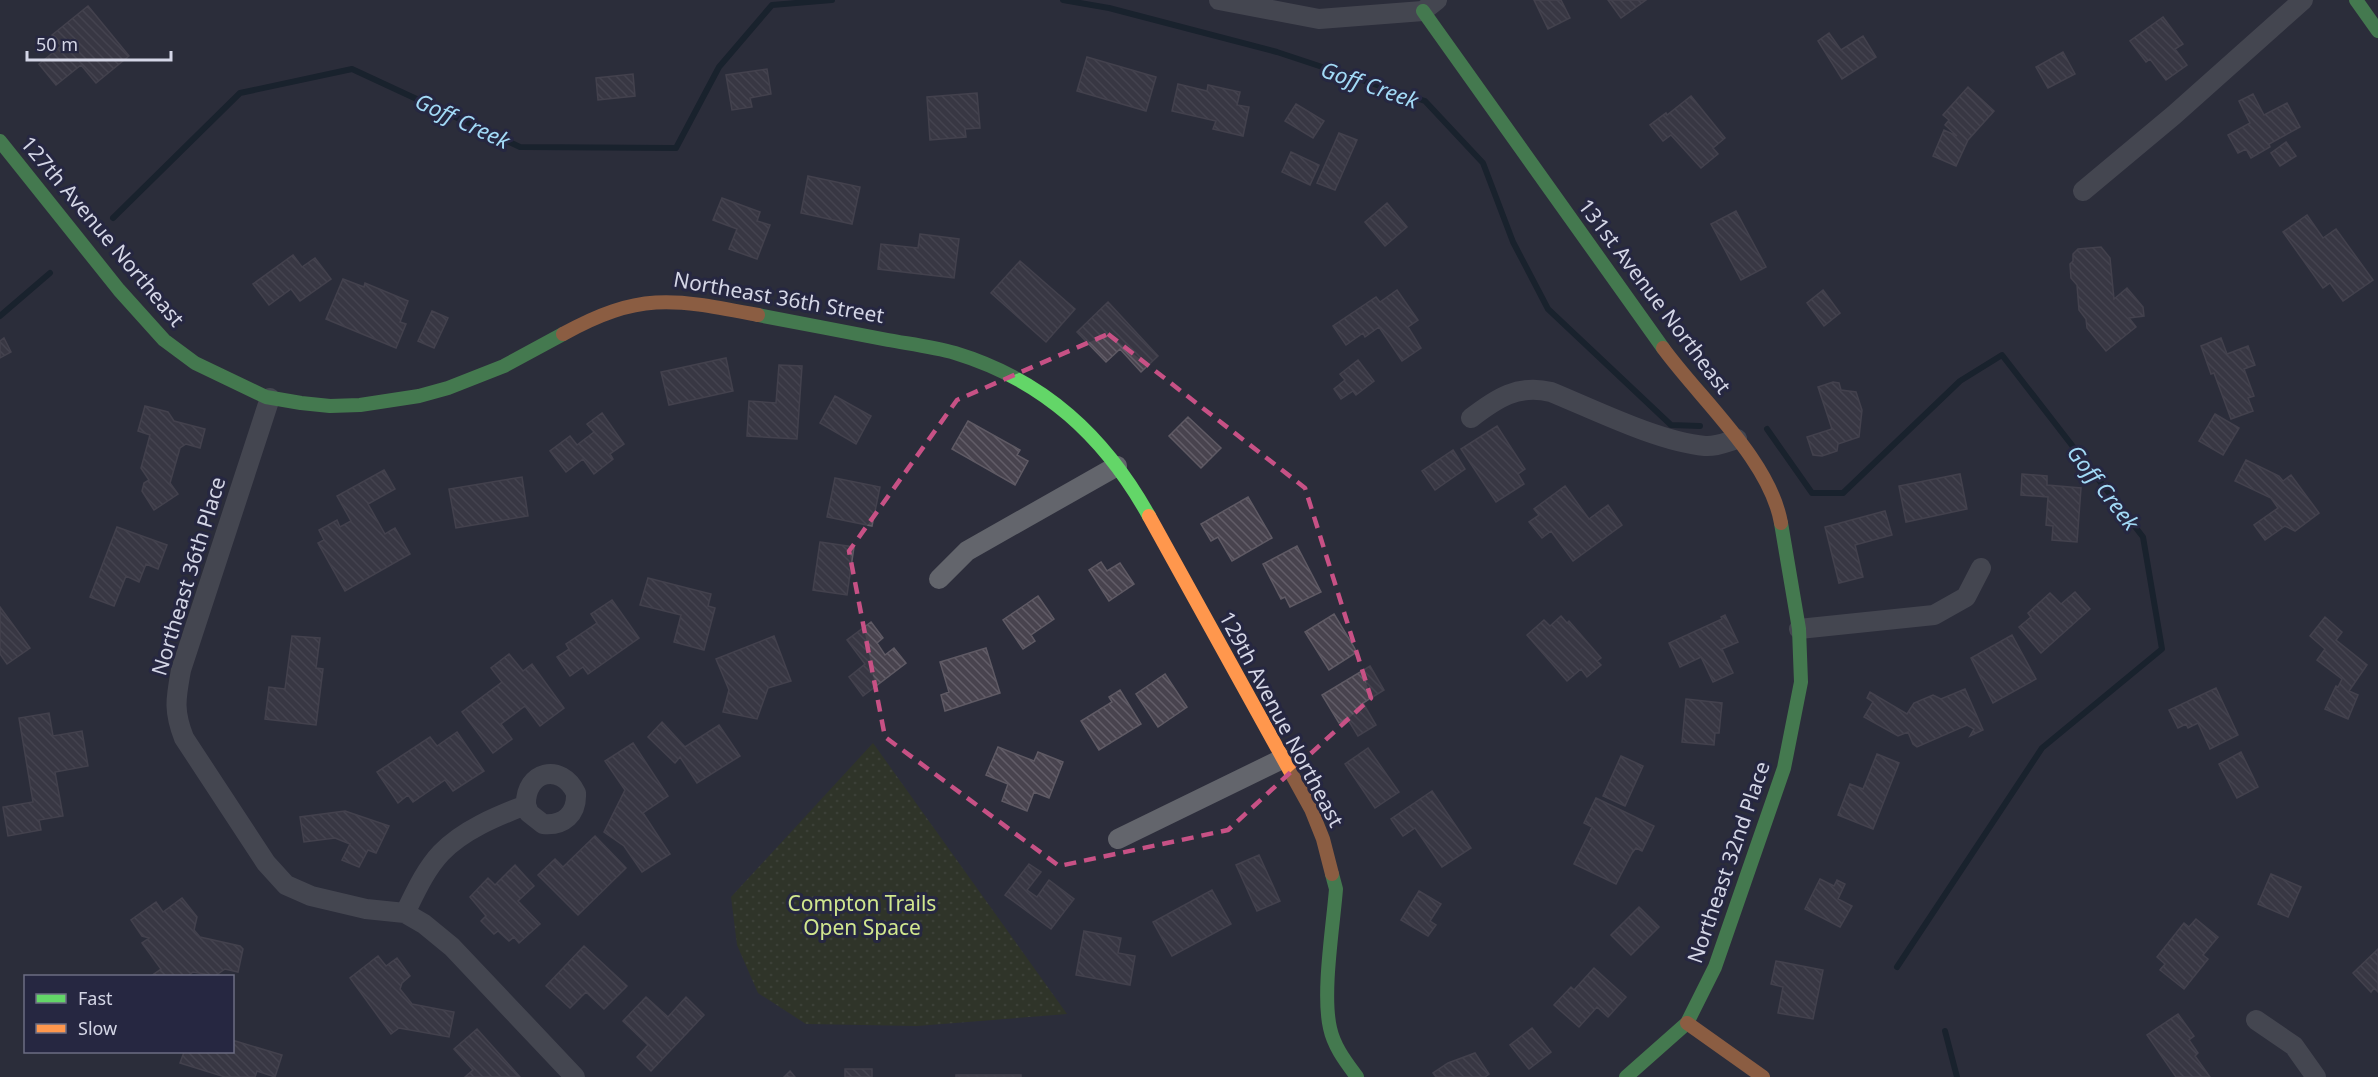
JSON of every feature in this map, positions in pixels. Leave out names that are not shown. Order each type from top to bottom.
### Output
[{"type":"street","points":[[1219,0],[1319,20],[1430,5]]},
{"type":"street","points":[[2083,191],[2175,115],[2303,0]]},
{"type":"street","points":[[2356,0],[2378,30]]},
{"type":"street","name":"131st Avenue Northeast","points":[[1430,5],[1666,352],[1737,439],[1759,472],[1779,508],[1799,629]]},
{"type":"street","name":"127th Avenue Northeast","points":[[0,141],[129,303],[165,342],[204,369],[270,398]]},
{"type":"street","name":"Northeast 36th Street","points":[[270,398],[328,406],[383,404],[420,398],[463,384],[507,364],[607,312],[644,302],[669,300],[702,304],[954,353],[987,365],[1027,385],[1062,407],[1117,466]]},
{"type":"street","points":[[1471,418],[1495,400],[1516,392],[1537,388],[1682,442],[1718,446],[1737,439]]},
{"type":"street","name":"Northeast 36th Place","points":[[270,398],[184,660],[176,698],[176,717],[184,738],[240,826],[266,863],[286,885],[312,896],[366,909],[405,914]]},
{"type":"street","points":[[939,579],[967,551],[1117,466]]},
{"type":"street","name":"129th Avenue Northeast","points":[[1117,466],[1148,515],[1311,809],[1323,839],[1336,889],[1328,991],[1330,1028],[1340,1052],[1357,1077]]},
{"type":"street","points":[[1799,629],[1934,615],[1966,597],[1981,568]]},
{"type":"street","name":"Northeast 32nd Place","points":[[1626,1077],[1688,1023],[1715,967],[1784,768],[1802,682],[1799,629]]},
{"type":"street","points":[[1118,839],[1282,759]]},
{"type":"street","points":[[526,805],[499,815],[465,835],[441,854],[419,885],[405,914],[424,924],[452,947],[575,1077]]},
{"type":"street","points":[[2256,1020],[2294,1046],[2316,1077]]},
{"type":"street","points":[[1688,1023],[1763,1077]]},
{"type":"highlighted area","points":[[1108,334],[1305,488],[1371,698],[1228,830],[1059,866],[885,737],[849,551],[957,400]]},
{"type":"green space","name":"Compton Trails Open Space","points":[[873,743],[1067,1014],[917,1026],[806,1024],[758,993],[737,945],[731,897]]},
{"type":"building","points":[[1534,0],[1561,0],[1570,18],[1548,29]]},
{"type":"building","points":[[1608,0],[1646,0],[1621,18]]},
{"type":"building","points":[[88,6],[129,56],[96,83],[81,65],[56,85],[39,64],[61,46],[52,35]]},
{"type":"building","points":[[2163,17],[2183,44],[2175,49],[2187,65],[2166,80],[2150,59],[2146,62],[2130,41]]},
{"type":"building","points":[[1829,33],[1841,50],[1863,36],[1876,57],[1842,79],[1818,41]]},
{"type":"building","points":[[2063,52],[2075,74],[2048,88],[2036,67]]},
{"type":"building","points":[[1087,57],[1156,77],[1146,111],[1077,91]]},
{"type":"building","points":[[767,69],[771,94],[750,98],[752,107],[732,110],[726,75]]},
{"type":"building","points":[[633,74],[635,96],[598,100],[596,78]]},
{"type":"building","points":[[1178,84],[1207,91],[1208,85],[1240,92],[1237,105],[1249,107],[1243,136],[1213,129],[1216,121],[1172,111]]},
{"type":"building","points":[[1968,87],[1994,111],[1968,140],[1956,166],[1933,156],[1944,130],[1957,136],[1945,125],[1949,120],[1943,115]]},
{"type":"building","points":[[977,93],[980,128],[965,129],[966,137],[930,140],[927,97]]},
{"type":"building","points":[[2253,94],[2264,115],[2287,103],[2300,127],[2269,144],[2270,147],[2251,158],[2246,149],[2238,153],[2228,135],[2250,123],[2239,101]]},
{"type":"building","points":[[1691,96],[1725,138],[1713,148],[1718,154],[1701,168],[1671,135],[1663,141],[1650,125]]},
{"type":"building","points":[[1296,104],[1324,121],[1313,138],[1285,121]]},
{"type":"building","points":[[1339,133],[1357,140],[1335,190],[1317,183]]},
{"type":"building","points":[[2286,142],[2296,156],[2280,166],[2271,153]]},
{"type":"building","points":[[1291,152],[1319,165],[1310,185],[1282,172]]},
{"type":"building","points":[[808,176],[860,187],[852,224],[801,213]]},
{"type":"building","points":[[722,198],[760,212],[757,221],[770,225],[757,259],[729,249],[737,229],[713,220]]},
{"type":"building","points":[[1387,203],[1407,227],[1385,246],[1365,222]]},
{"type":"building","points":[[1736,211],[1766,267],[1741,280],[1711,224]]},
{"type":"building","points":[[2307,215],[2323,238],[2336,229],[2373,280],[2343,301],[2330,283],[2323,288],[2283,232]]},
{"type":"building","points":[[920,234],[959,239],[954,278],[878,269],[881,244],[918,248]]},
{"type":"building","points":[[2101,247],[2110,258],[2114,299],[2127,288],[2143,307],[2144,316],[2129,318],[2136,327],[2106,351],[2087,328],[2086,319],[2079,310],[2077,285],[2071,278],[2070,264],[2073,261],[2073,254],[2078,249]]},
{"type":"building","points":[[293,255],[302,267],[315,258],[331,279],[300,301],[291,289],[269,305],[253,284]]},
{"type":"building","points":[[1020,261],[1075,309],[1046,342],[991,293]]},
{"type":"building","points":[[343,279],[364,287],[365,283],[408,301],[400,322],[406,324],[396,348],[326,319]]},
{"type":"building","points":[[1397,290],[1418,320],[1408,327],[1421,348],[1402,361],[1379,327],[1365,337],[1363,333],[1346,345],[1333,326],[1376,297],[1380,302]]},
{"type":"building","points":[[1823,290],[1840,313],[1824,326],[1807,303]]},
{"type":"building","points":[[1108,302],[1158,356],[1141,372],[1120,349],[1106,362],[1077,332]]},
{"type":"building","points":[[432,311],[448,318],[434,348],[418,341]]},
{"type":"building","points":[[4,338],[11,352],[0,358],[0,341]]},
{"type":"building","points":[[2221,338],[2227,354],[2248,346],[2255,365],[2244,369],[2254,396],[2248,398],[2253,411],[2231,419],[2201,346]]},
{"type":"building","points":[[726,358],[733,391],[669,405],[661,372]]},
{"type":"building","points":[[1358,360],[1374,381],[1356,395],[1353,391],[1341,399],[1334,389],[1345,380],[1340,374]]},
{"type":"building","points":[[779,365],[802,366],[797,439],[747,436],[749,401],[776,403]]},
{"type":"building","points":[[1833,382],[1839,383],[1841,390],[1856,392],[1862,410],[1859,437],[1838,444],[1837,451],[1822,456],[1813,455],[1807,437],[1832,429],[1818,387]]},
{"type":"building","points":[[835,396],[871,416],[856,444],[820,423]]},
{"type":"building","points":[[145,406],[168,412],[174,421],[205,429],[200,448],[186,444],[180,448],[170,483],[178,494],[154,510],[142,491],[144,483],[149,480],[141,468],[150,435],[138,431]]},
{"type":"building","points":[[602,413],[624,444],[610,454],[613,459],[594,474],[583,459],[566,472],[550,451],[570,436],[577,445],[594,432],[587,424]]},
{"type":"building","points":[[2215,414],[2239,428],[2223,455],[2199,441]]},
{"type":"building","points":[[1188,417],[1221,448],[1201,468],[1169,436]]},
{"type":"building","points":[[968,421],[1020,450],[1017,455],[1028,461],[1015,485],[952,449]]},
{"type":"building","points":[[1497,426],[1525,469],[1518,474],[1524,484],[1496,502],[1461,449]]},
{"type":"building","points":[[1453,450],[1465,469],[1435,490],[1422,471]]},
{"type":"building","points":[[2246,460],[2279,476],[2283,481],[2291,475],[2319,513],[2295,531],[2285,526],[2265,540],[2254,525],[2278,508],[2271,498],[2235,481]]},
{"type":"building","points":[[384,470],[395,489],[368,504],[385,534],[395,528],[410,554],[345,591],[318,543],[324,540],[319,530],[337,520],[340,527],[351,521],[337,496]]},
{"type":"building","points":[[1960,474],[1967,509],[1906,522],[1899,486]]},
{"type":"building","points":[[2022,474],[2047,476],[2047,485],[2081,488],[2077,542],[2052,540],[2053,526],[2046,525],[2048,497],[2021,495]]},
{"type":"building","points":[[522,477],[528,516],[456,528],[449,489]]},
{"type":"building","points":[[835,478],[880,487],[872,526],[827,517]]},
{"type":"building","points":[[1565,486],[1589,519],[1608,505],[1622,525],[1573,561],[1551,531],[1542,538],[1529,522],[1539,515],[1534,509]]},
{"type":"building","points":[[1248,497],[1272,538],[1232,561],[1218,537],[1211,541],[1201,524]]},
{"type":"building","points":[[1885,511],[1892,535],[1855,545],[1863,577],[1839,583],[1825,527]]},
{"type":"building","points":[[117,527],[167,545],[158,569],[146,564],[139,582],[126,576],[114,606],[90,597]]},
{"type":"building","points":[[820,542],[854,547],[847,595],[813,590]]},
{"type":"building","points":[[1297,546],[1321,592],[1290,607],[1285,597],[1281,599],[1263,564]]},
{"type":"building","points":[[1101,562],[1107,571],[1120,563],[1134,584],[1109,601],[1089,570]]},
{"type":"building","points":[[648,578],[711,594],[708,606],[715,608],[704,650],[674,642],[681,615],[640,605]]},
{"type":"building","points":[[2075,592],[2090,609],[2041,653],[2019,627],[2031,617],[2028,613],[2050,593],[2061,604]]},
{"type":"building","points":[[1038,596],[1054,619],[1031,635],[1035,641],[1023,649],[1003,620]]},
{"type":"building","points":[[612,600],[639,638],[588,674],[583,667],[570,676],[557,657],[569,649],[566,644],[597,623],[591,614]]},
{"type":"building","points":[[0,607],[30,648],[7,664],[0,654]]},
{"type":"building","points":[[1334,614],[1357,652],[1329,670],[1305,632]]},
{"type":"building","points":[[1725,615],[1738,642],[1722,649],[1733,673],[1713,682],[1701,657],[1680,667],[1669,643],[1722,619],[1721,617]]},
{"type":"building","points":[[1561,616],[1567,623],[1569,621],[1601,658],[1597,661],[1601,665],[1587,677],[1581,669],[1567,681],[1527,635],[1544,620],[1550,626]]},
{"type":"building","points":[[2325,617],[2342,632],[2336,640],[2367,665],[2349,691],[2358,695],[2348,719],[2325,709],[2342,679],[2317,660],[2325,649],[2310,636]]},
{"type":"building","points":[[871,622],[883,638],[877,643],[885,655],[894,648],[906,663],[863,696],[849,677],[865,664],[847,640]]},
{"type":"building","points":[[2012,635],[2036,679],[1993,703],[1971,658]]},
{"type":"building","points":[[292,636],[320,638],[316,668],[323,669],[316,725],[265,719],[269,687],[285,689]]},
{"type":"building","points":[[774,636],[791,681],[768,688],[757,719],[723,712],[729,690],[716,659]]},
{"type":"building","points":[[986,648],[1000,693],[945,711],[941,695],[949,692],[940,662]]},
{"type":"building","points":[[509,654],[523,671],[532,664],[564,708],[540,726],[525,706],[501,724],[512,739],[493,753],[462,712],[502,682],[491,668]]},
{"type":"building","points":[[1370,666],[1384,690],[1363,703],[1376,725],[1358,736],[1347,718],[1339,723],[1322,695]]},
{"type":"building","points":[[1165,674],[1187,707],[1158,727],[1136,694]]},
{"type":"building","points":[[2216,688],[2238,735],[2210,749],[2198,723],[2188,728],[2186,724],[2178,728],[2169,710]]},
{"type":"building","points":[[1965,689],[1983,730],[1970,736],[1974,729],[1967,725],[1917,747],[1913,744],[1908,732],[1898,736],[1864,717],[1873,702],[1867,698],[1870,692],[1907,714],[1914,703],[1933,695],[1941,699]]},
{"type":"building","points":[[1120,690],[1141,724],[1099,750],[1081,721],[1112,702],[1109,697]]},
{"type":"building","points":[[1686,699],[1722,703],[1719,733],[1715,733],[1714,745],[1682,742]]},
{"type":"building","points":[[49,713],[53,736],[82,731],[88,766],[55,772],[63,816],[39,820],[41,830],[8,836],[3,807],[33,802],[19,718]]},
{"type":"building","points":[[662,722],[685,747],[719,725],[740,756],[697,783],[680,757],[675,763],[648,737]]},
{"type":"building","points":[[457,732],[484,771],[453,791],[445,780],[413,802],[408,795],[398,803],[377,772],[430,737],[437,746]]},
{"type":"building","points":[[633,743],[668,796],[643,813],[670,854],[642,872],[624,846],[604,832],[625,790],[605,761]]},
{"type":"building","points":[[998,747],[1034,761],[1038,752],[1063,762],[1049,798],[1034,792],[1027,811],[1002,801],[1008,784],[986,775]]},
{"type":"building","points":[[1368,748],[1399,792],[1375,808],[1345,764]]},
{"type":"building","points":[[2241,752],[2258,787],[2237,798],[2219,764]]},
{"type":"building","points":[[1877,754],[1899,763],[1873,829],[1838,815],[1850,784],[1863,789]]},
{"type":"building","points":[[1621,756],[1643,766],[1625,806],[1603,796]]},
{"type":"building","points":[[1432,791],[1471,848],[1442,867],[1415,828],[1403,836],[1391,819]]},
{"type":"building","points":[[1596,798],[1654,826],[1642,851],[1636,848],[1632,853],[1616,884],[1574,864],[1592,827],[1584,823]]},
{"type":"building","points":[[345,811],[389,826],[376,853],[368,850],[359,867],[342,860],[350,844],[335,838],[304,842],[300,817]]},
{"type":"building","points":[[595,836],[626,868],[578,915],[538,875],[555,859],[563,867]]},
{"type":"building","points":[[1259,855],[1280,901],[1257,911],[1236,865]]},
{"type":"building","points":[[1029,864],[1041,872],[1027,890],[1037,897],[1049,880],[1074,899],[1051,929],[1005,895]]},
{"type":"building","points":[[515,865],[534,886],[518,901],[540,924],[519,943],[514,937],[509,941],[498,931],[494,934],[481,921],[486,916],[470,897],[488,878],[495,885]]},
{"type":"building","points":[[2271,874],[2301,887],[2288,917],[2258,904]]},
{"type":"building","points":[[1820,879],[1834,886],[1837,880],[1845,884],[1838,899],[1852,906],[1840,927],[1805,909]]},
{"type":"building","points":[[1212,890],[1231,924],[1172,956],[1153,922]]},
{"type":"building","points":[[1419,891],[1441,904],[1430,921],[1436,925],[1428,936],[1401,920]]},
{"type":"building","points":[[182,898],[197,917],[194,930],[200,937],[240,946],[243,949],[238,972],[225,969],[216,975],[193,972],[189,975],[152,975],[161,969],[142,943],[149,938],[142,936],[131,920],[156,902],[163,912]]},
{"type":"building","points":[[1639,907],[1659,927],[1631,955],[1611,935]]},
{"type":"building","points":[[2196,919],[2218,937],[2203,955],[2208,959],[2184,989],[2160,970],[2165,964],[2157,957],[2184,923],[2189,927]]},
{"type":"building","points":[[1084,931],[1121,938],[1118,953],[1135,956],[1130,985],[1076,975]]},
{"type":"building","points":[[584,946],[627,986],[604,1009],[586,992],[570,1008],[546,986]]},
{"type":"building","points":[[2378,949],[2378,992],[2374,988],[2371,992],[2353,973]]},
{"type":"building","points":[[378,956],[386,966],[397,958],[410,976],[402,983],[400,989],[412,1004],[454,1012],[449,1037],[399,1028],[391,1034],[350,978]]},
{"type":"building","points":[[1776,961],[1823,970],[1813,1019],[1778,1013],[1783,987],[1771,984]]},
{"type":"building","points":[[1594,968],[1626,997],[1608,1017],[1597,1007],[1579,1027],[1554,1005],[1571,987],[1574,990]]},
{"type":"building","points":[[646,997],[668,1017],[686,997],[704,1015],[651,1071],[637,1057],[648,1045],[623,1021]]},
{"type":"building","points":[[2178,1014],[2194,1036],[2189,1040],[2198,1053],[2195,1056],[2210,1077],[2176,1077],[2147,1035]]},
{"type":"building","points":[[1532,1028],[1551,1052],[1529,1069],[1510,1045]]},
{"type":"building","points":[[477,1029],[520,1077],[465,1077],[473,1070],[454,1049]]},
{"type":"building","points":[[234,1041],[282,1055],[275,1077],[257,1071],[255,1077],[225,1077],[180,1063],[184,1053],[234,1053]]},
{"type":"building","points":[[1475,1053],[1489,1074],[1485,1077],[1436,1077],[1433,1073],[1448,1063]]},
{"type":"building","points":[[845,1069],[872,1069],[872,1077],[845,1077]]},
{"type":"building","points":[[790,1071],[795,1077],[784,1077]]},
{"type":"building","points":[[956,1075],[1021,1075],[1021,1077],[956,1077]]},
{"type":"waterway","name":"Goff Creek","points":[[113,218],[240,93],[352,69],[520,147],[676,148],[719,67],[772,5],[832,0]]},
{"type":"waterway","name":"Goff Creek","points":[[1063,0],[1109,8],[1277,52],[1425,101],[1483,163],[1513,242],[1548,309],[1671,425],[1700,426]]},
{"type":"waterway","name":"Goff Creek","points":[[0,316],[50,273]]},
{"type":"waterway","name":"Goff Creek","points":[[1767,429],[1812,493],[1843,493],[1960,381],[2002,355],[2143,537],[2162,649],[2042,748],[1897,967]]},
{"type":"waterway","name":"Goff Creek","points":[[1945,1031],[1957,1077]]},
{"type":"traffic: fast","points":[[2356,0],[2378,31]]},
{"type":"traffic: fast","points":[[1423,11],[1663,348]]},
{"type":"traffic: fast","points":[[0,141],[119,290],[164,340],[195,363],[266,397],[330,406],[360,405],[419,396],[448,388],[504,366],[563,334]]},
{"type":"traffic: fast","points":[[758,315],[947,351],[987,365],[1017,379],[1069,415],[1092,437],[1132,487],[1149,516]]},
{"type":"traffic: fast","points":[[1626,1077],[1687,1023],[1715,967],[1784,768],[1801,682],[1799,629],[1781,523]]},
{"type":"traffic: fast","points":[[1332,874],[1336,889],[1329,960],[1328,1014],[1334,1042],[1357,1077]]},
{"type":"traffic: slow","points":[[563,334],[590,320],[615,311],[658,302],[703,305],[758,315]]},
{"type":"traffic: slow","points":[[1663,348],[1749,453],[1774,499],[1781,523]]},
{"type":"traffic: slow","points":[[1149,516],[1311,809],[1323,839],[1332,874]]},
{"type":"traffic: slow","points":[[1687,1023],[1763,1077]]}]
